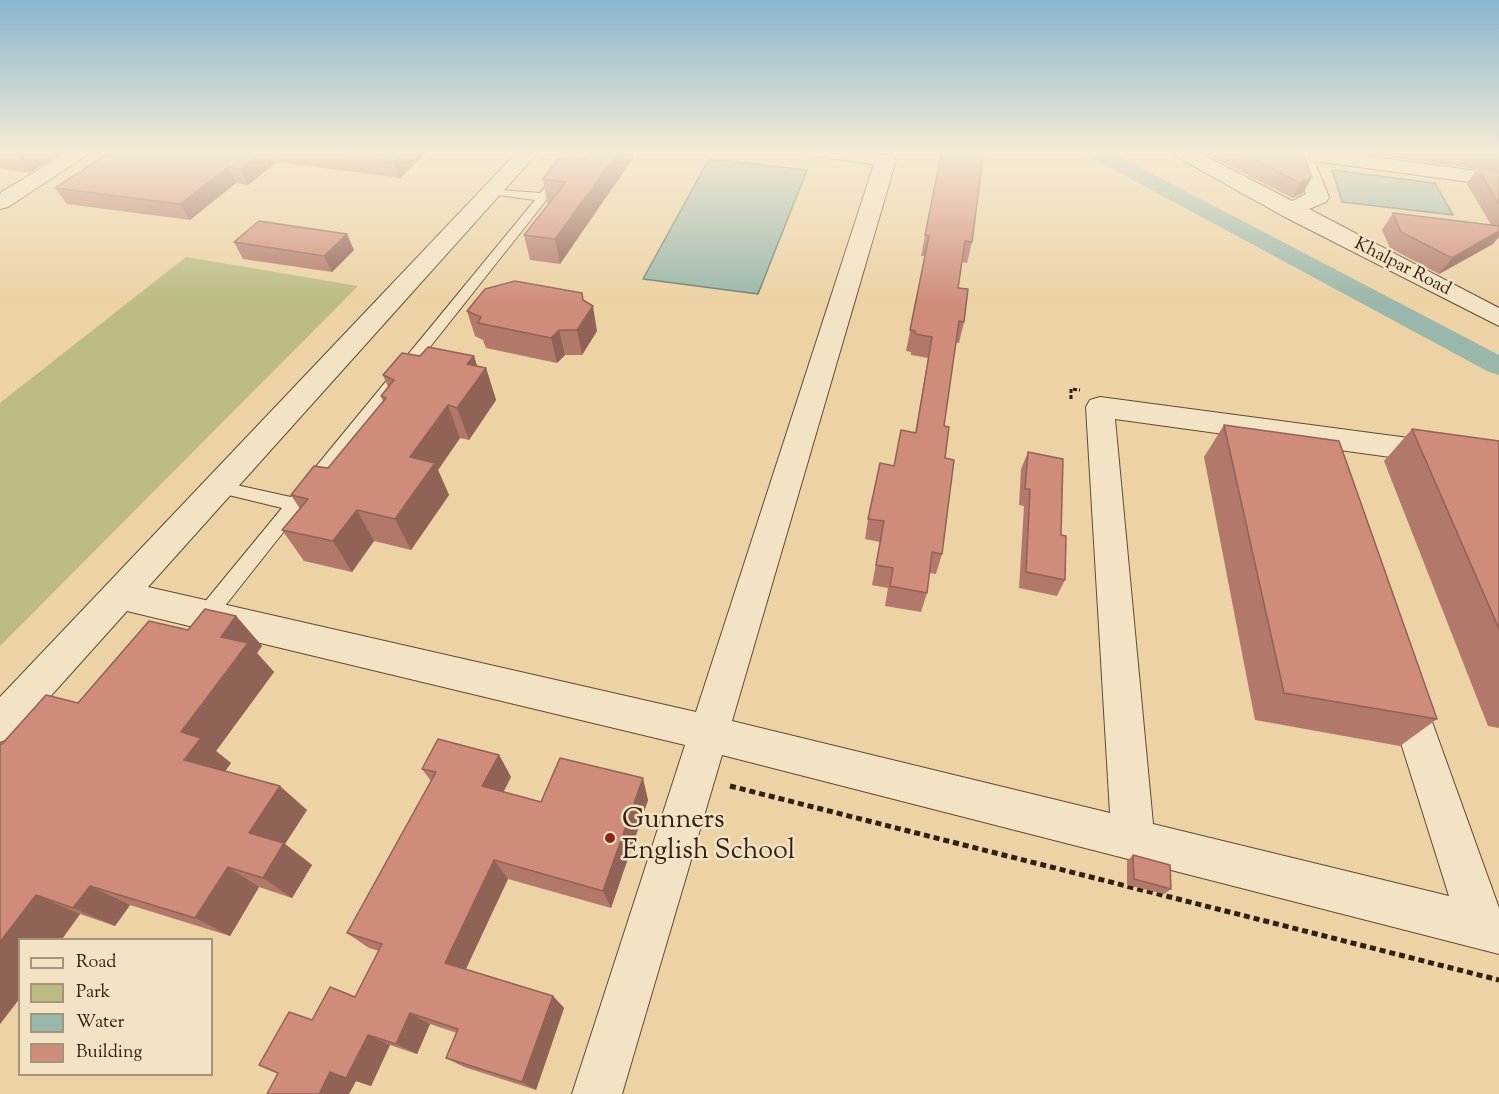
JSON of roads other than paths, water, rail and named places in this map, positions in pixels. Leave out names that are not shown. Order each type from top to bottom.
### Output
[{"type":"street","points":[[0,724],[481,201]]},
{"type":"street","points":[[597,1094],[873,201]]},
{"type":"street","name":"Khalpar Road","points":[[1273,201],[1499,318]]},
{"type":"street","points":[[1289,210],[1308,201]]},
{"type":"street","points":[[1133,840],[1100,407],[1499,461]]},
{"type":"street","points":[[1320,437],[1332,471]]},
{"type":"street","points":[[120,595],[708,733],[1490,929]]},
{"type":"street","points":[[1395,665],[1490,929]]},
{"type":"lane","points":[[206,615],[540,201]]},
{"type":"lane","points":[[218,487],[296,504]]},
{"type":"water","points":[[686,201],[795,201],[758,294],[643,279]]},
{"type":"water","points":[[1445,201],[1453,215],[1342,202]]},
{"type":"waterway","points":[[1188,201],[1499,366]]},
{"type":"place","name":"Gunners English School","points":[[610,838]]}]
